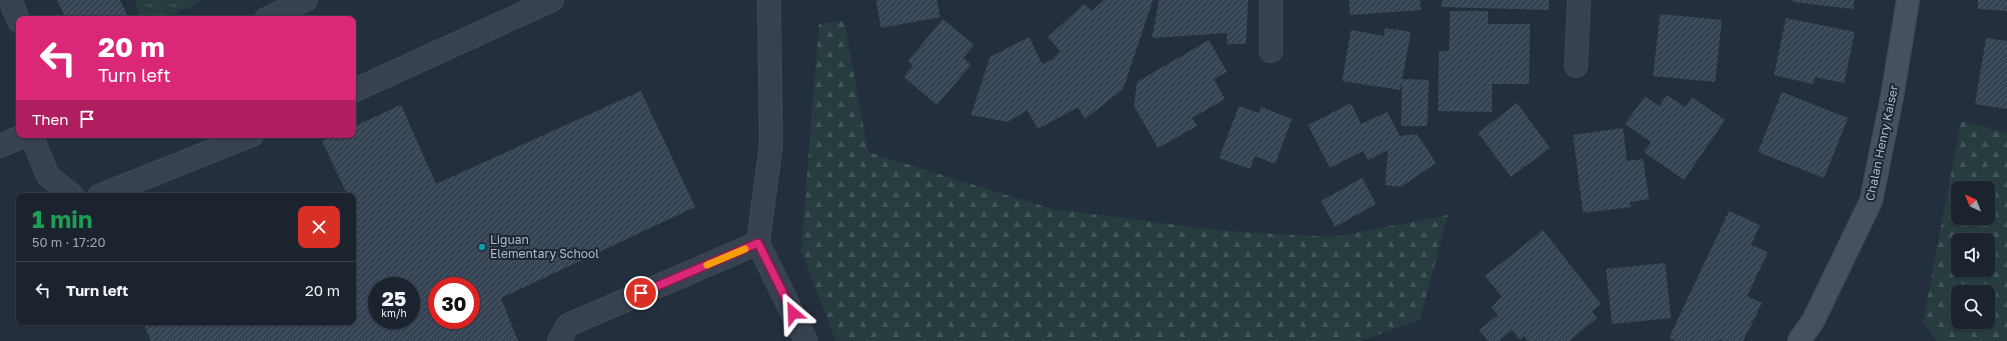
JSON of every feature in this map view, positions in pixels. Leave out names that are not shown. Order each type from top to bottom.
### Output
[{"type":"street","points":[[10,0],[17,16]]},
{"type":"street","points":[[272,16],[306,0]]},
{"type":"street","points":[[356,89],[552,0]]},
{"type":"street","points":[[769,0],[771,145],[758,243],[806,341]]},
{"type":"street","points":[[1271,0],[1271,51]]},
{"type":"street","points":[[1576,66],[1579,0]]},
{"type":"street","name":"Chalan Henry Kaiser","points":[[1799,341],[1813,321],[1871,201],[1892,98],[1908,0]]},
{"type":"street","points":[[0,146],[17,138]]},
{"type":"street","points":[[32,138],[48,176],[69,193]]},
{"type":"street","points":[[107,193],[244,138]]},
{"type":"street","points":[[559,341],[568,324],[758,243]]},
{"type":"green space","points":[[135,0],[205,0],[170,16],[139,16]]},
{"type":"green space","points":[[844,21],[868,152],[1052,209],[1225,231],[1333,237],[1448,215],[1420,320],[1360,341],[836,341],[801,251],[819,24]]},
{"type":"green space","points":[[1961,121],[2007,133],[2007,341],[1937,341],[1923,322]]},
{"type":"building","points":[[57,0],[120,0],[127,15],[125,16],[65,16]]},
{"type":"building","points":[[876,0],[937,0],[940,17],[881,28]]},
{"type":"building","points":[[1104,0],[1153,0],[1123,89],[1085,119],[1078,107],[1038,129],[1027,110],[1008,122],[971,115],[990,57],[1029,37],[1042,64],[1051,60],[1060,51],[1048,37],[1084,4],[1092,11]]},
{"type":"building","points":[[1159,0],[1248,0],[1246,44],[1227,44],[1227,33],[1152,38]]},
{"type":"building","points":[[1349,0],[1420,0],[1421,10],[1350,15]]},
{"type":"building","points":[[1442,0],[1549,0],[1549,10],[1441,7]]},
{"type":"building","points":[[1793,0],[1854,0],[1853,9],[1793,2]]},
{"type":"building","points":[[1978,0],[2007,0],[2007,11],[1978,9]]},
{"type":"building","points":[[1450,11],[1488,11],[1488,24],[1530,24],[1529,84],[1492,84],[1492,112],[1438,111],[1439,51],[1449,51]]},
{"type":"building","points":[[1660,14],[1722,20],[1715,82],[1653,76]]},
{"type":"building","points":[[1786,18],[1855,32],[1844,83],[1815,77],[1813,84],[1774,75]]},
{"type":"building","points":[[943,19],[974,45],[963,58],[971,65],[937,105],[904,77],[913,66],[908,61]]},
{"type":"building","points":[[1385,28],[1411,32],[1402,79],[1429,80],[1427,126],[1401,126],[1402,80],[1400,90],[1342,81],[1351,30],[1384,36]]},
{"type":"building","points":[[1986,38],[2007,41],[2007,109],[1975,104]]},
{"type":"building","points":[[1209,40],[1227,72],[1214,79],[1225,99],[1192,118],[1197,126],[1158,148],[1134,106],[1137,82]]},
{"type":"building","name":"Liguan Elementary School","points":[[641,91],[695,207],[501,298],[518,341],[151,341],[144,325],[356,325],[356,193],[346,193],[322,141],[329,138],[356,138],[356,126],[401,105],[436,184]]},
{"type":"building","points":[[1782,92],[1848,118],[1824,178],[1758,152]]},
{"type":"building","points":[[1667,95],[1685,107],[1692,97],[1725,120],[1684,180],[1644,152],[1651,142],[1625,124],[1645,96],[1659,106]]},
{"type":"building","points":[[1351,103],[1361,124],[1387,112],[1400,136],[1417,134],[1436,163],[1401,187],[1385,185],[1388,150],[1368,160],[1363,151],[1330,168],[1308,125]]},
{"type":"building","points":[[1517,103],[1550,148],[1511,177],[1478,133]]},
{"type":"building","points":[[1239,106],[1259,113],[1261,107],[1292,119],[1275,164],[1255,156],[1250,169],[1219,158]]},
{"type":"building","points":[[1623,128],[1627,161],[1643,159],[1649,199],[1630,202],[1631,207],[1583,213],[1573,135]]},
{"type":"building","points":[[1362,178],[1376,204],[1335,227],[1321,201]]},
{"type":"building","points":[[1729,211],[1760,225],[1751,245],[1768,252],[1747,296],[1762,303],[1743,341],[1723,341],[1719,339],[1718,341],[1676,341],[1669,338]]},
{"type":"building","points":[[1543,230],[1601,304],[1592,311],[1597,318],[1569,341],[1528,341],[1524,336],[1520,340],[1512,330],[1499,341],[1488,341],[1479,330],[1498,315],[1491,307],[1502,297],[1485,276]]},
{"type":"building","points":[[1665,263],[1671,318],[1612,324],[1606,269]]},
{"type":"slow traffic","points":[[707,265],[745,249]]},
{"type":"place","name":"Liguan Elementary School","points":[[482,247]]},
{"type":"route","points":[[641,293],[758,243],[793,313]]}]
